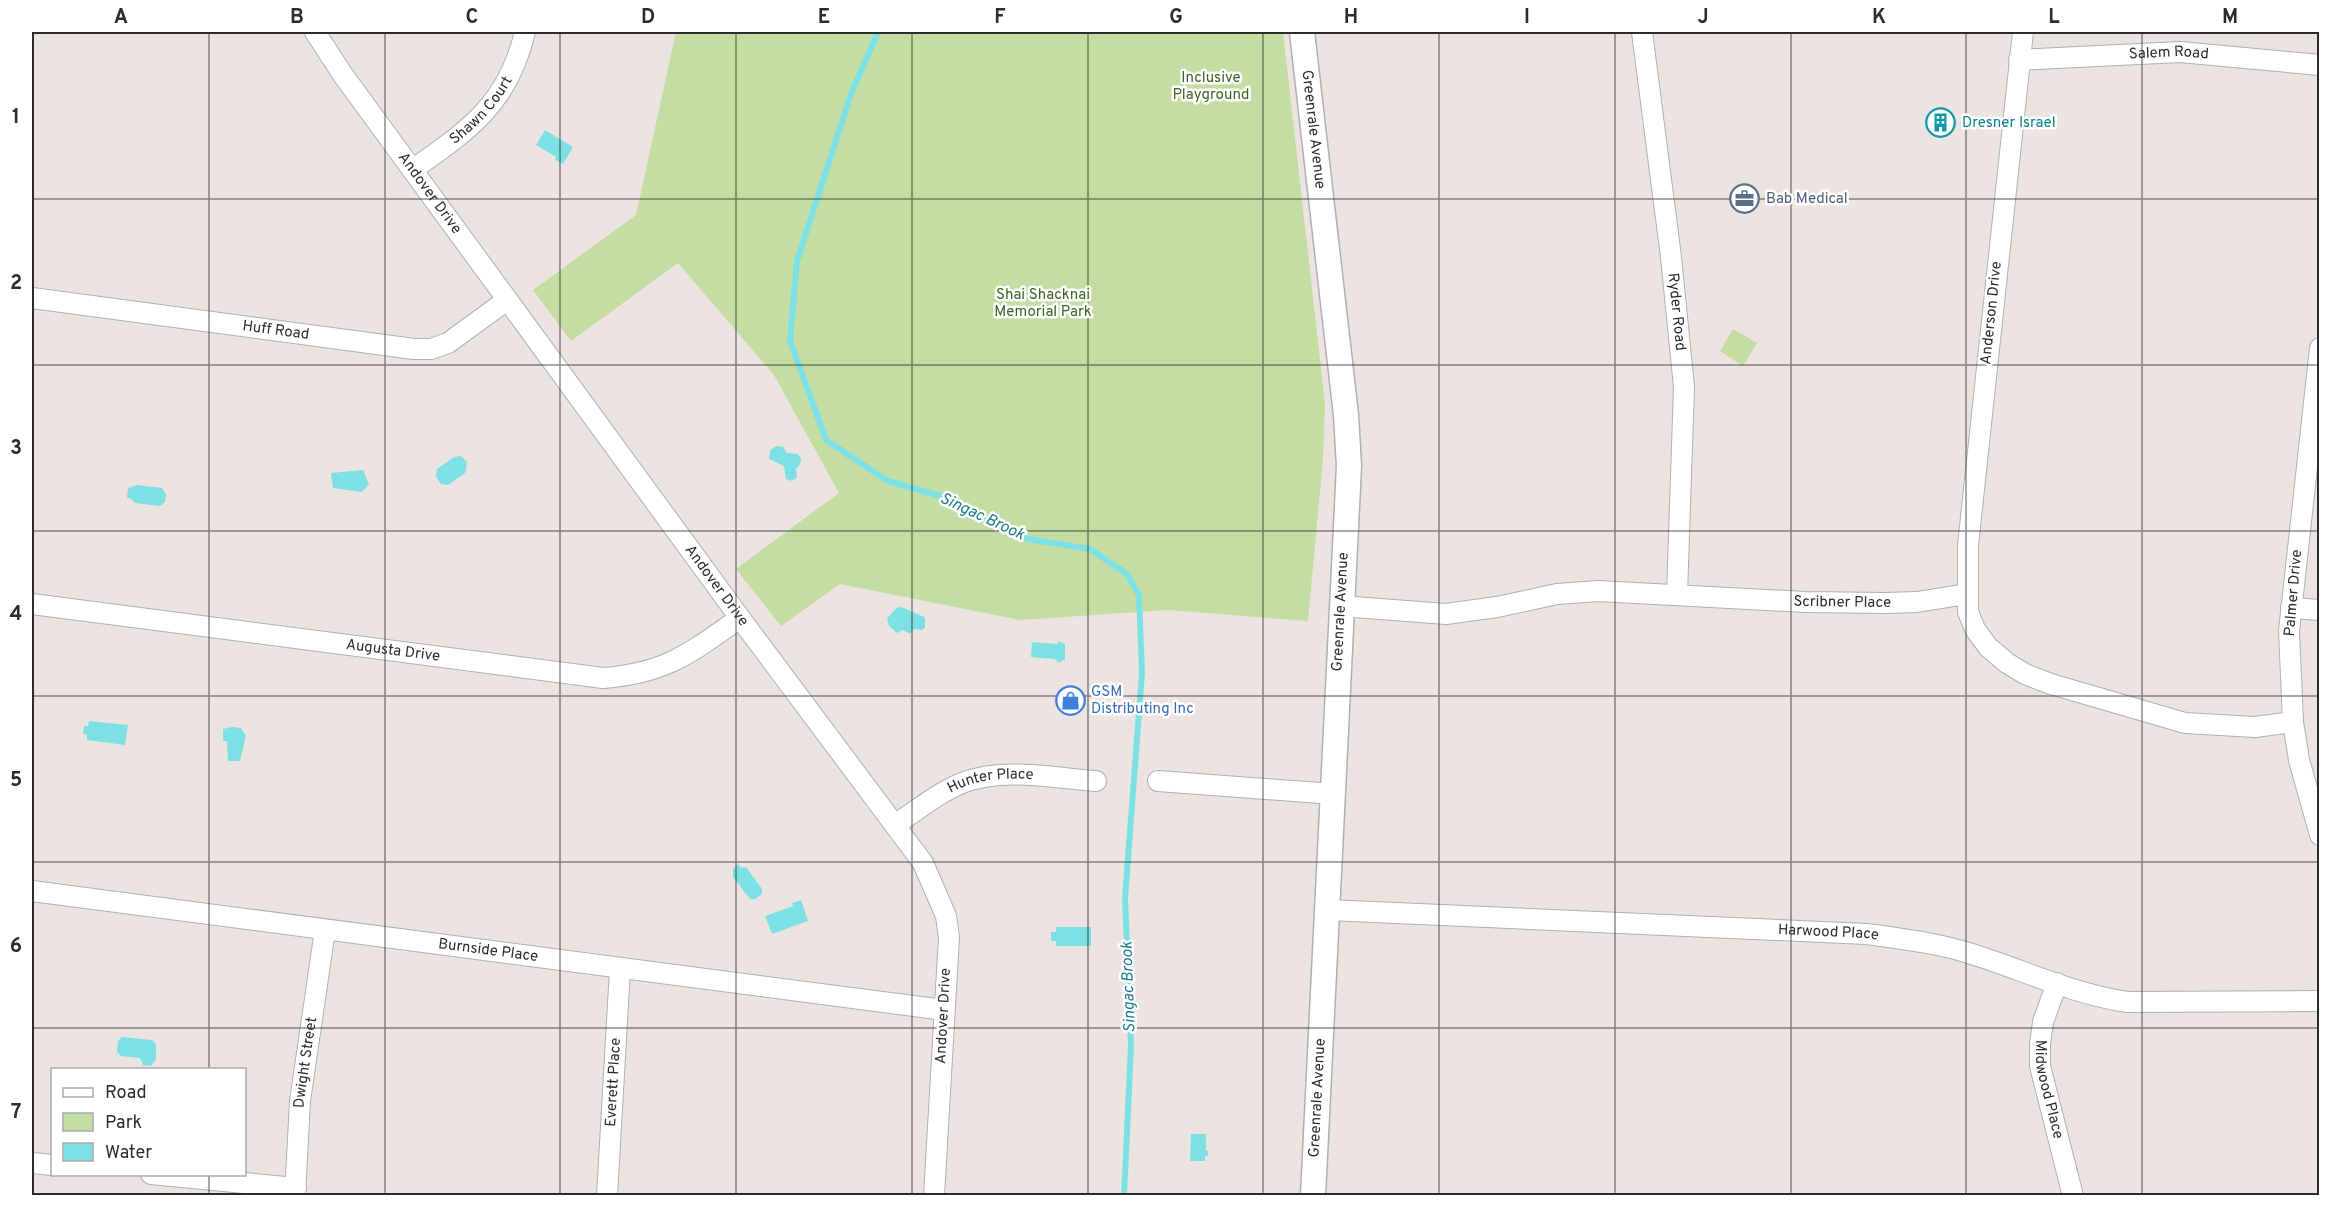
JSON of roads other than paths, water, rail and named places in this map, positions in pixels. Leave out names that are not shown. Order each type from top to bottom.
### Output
[{"type":"street","name":"Andover Drive","points":[[315,32],[343,75],[507,300],[923,863],[946,916],[949,937],[934,1196]]},
{"type":"street","name":"Shawn Court","points":[[412,170],[476,123],[494,101],[510,75],[525,32]]},
{"type":"street","name":"Greenrale Avenue","points":[[1302,32],[1349,466],[1313,1196]]},
{"type":"street","name":"Ryder Road","points":[[1642,32],[1671,257],[1684,387],[1677,595]]},
{"type":"street","name":"Anderson Drive","points":[[1967,594],[1968,545],[2023,32]]},
{"type":"street","name":"Salem Road","points":[[2019,60],[2180,52],[2319,65]]},
{"type":"street","name":"Huff Road","points":[[32,298],[414,349],[431,348],[448,343],[507,300]]},
{"type":"street","name":"Palmer Drive","points":[[2319,348],[2291,608],[2289,664],[2293,722],[2319,835]]},
{"type":"street","name":"Scribner Place","points":[[1341,606],[1446,614],[1497,607],[1557,594],[1598,591],[1805,602],[1886,603],[1917,602],[1967,594]]},
{"type":"street","points":[[1967,594],[1968,612],[1975,629],[1988,647],[2025,674],[2051,684],[2185,723],[2254,727],[2293,722]]},
{"type":"street","name":"Augusta Drive","points":[[32,604],[603,678],[631,676],[659,668],[685,656],[740,618]]},
{"type":"street","points":[[2291,608],[2319,610]]},
{"type":"street","name":"Hunter Place","points":[[895,825],[938,795],[980,778],[1006,775],[1096,781]]},
{"type":"street","points":[[1158,781],[1333,794]]},
{"type":"street","name":"Burnside Place","points":[[32,891],[944,1010]]},
{"type":"street","name":"Harwood Place","points":[[1328,910],[1867,934],[1919,941],[1971,953],[2100,998],[2127,1002],[2319,1001]]},
{"type":"street","name":"Dwight Street","points":[[296,1192],[300,1101],[324,930]]},
{"type":"street","name":"Everett Place","points":[[607,1196],[620,969]]},
{"type":"street","name":"Midwood Place","points":[[2057,983],[2043,1022],[2040,1066],[2073,1196]]},
{"type":"street","points":[[32,1163],[51,1165]]},
{"type":"street","points":[[167,1176],[296,1192]]},
{"type":"water","points":[[545,130],[573,147],[563,164],[536,145]]},
{"type":"water","points":[[777,446],[783,447],[787,453],[798,454],[801,460],[796,469],[797,477],[792,481],[786,479],[784,466],[769,459],[770,450]]},
{"type":"water","points":[[461,456],[467,462],[465,473],[448,485],[441,484],[436,477],[437,469],[454,457]]},
{"type":"water","points":[[363,470],[369,484],[362,492],[333,488],[331,473]]},
{"type":"water","points":[[137,485],[162,488],[166,494],[165,502],[160,506],[135,503],[127,498],[128,488]]},
{"type":"water","points":[[898,607],[925,617],[925,628],[914,629],[910,634],[903,630],[897,633],[889,626],[887,618]]},
{"type":"water","points":[[1058,641],[1065,644],[1065,659],[1059,663],[1055,659],[1031,657],[1032,642],[1058,644]]},
{"type":"water","points":[[89,721],[128,725],[125,745],[87,740],[87,735],[83,734],[84,726],[88,726]]},
{"type":"water","points":[[241,728],[246,736],[240,761],[228,761],[227,741],[223,741],[223,729]]},
{"type":"water","points":[[738,864],[741,868],[746,867],[762,889],[762,894],[755,899],[750,899],[733,877],[733,869]]},
{"type":"water","points":[[801,900],[808,921],[772,934],[765,916],[793,906],[792,903]]},
{"type":"water","points":[[1056,927],[1091,927],[1091,946],[1056,946],[1056,941],[1051,941],[1051,932],[1056,932]]},
{"type":"water","points":[[122,1037],[152,1040],[156,1045],[156,1059],[151,1066],[143,1065],[140,1058],[121,1056],[117,1052],[118,1041]]},
{"type":"water","points":[[1191,1134],[1206,1134],[1208,1156],[1205,1156],[1205,1161],[1190,1161]]},
{"type":"waterway","name":"Singac Brook","points":[[878,32],[851,94],[797,261],[790,341],[826,440],[888,481],[944,497],[972,515],[1022,538],[1090,549],[1127,574],[1139,595],[1142,673],[1125,898],[1131,1046],[1124,1196]]},
{"type":"place","name":"Dresner Israel","points":[[1941,123]]},
{"type":"place","name":"Bab Medical","points":[[1745,199]]},
{"type":"place","name":"GSM Distributing Inc","points":[[1070,701]]},
{"type":"park label","name":"Inclusive Playground","points":[[1211,86]]},
{"type":"park label","name":"Shai Shacknai Memorial Park","points":[[1043,304]]}]
